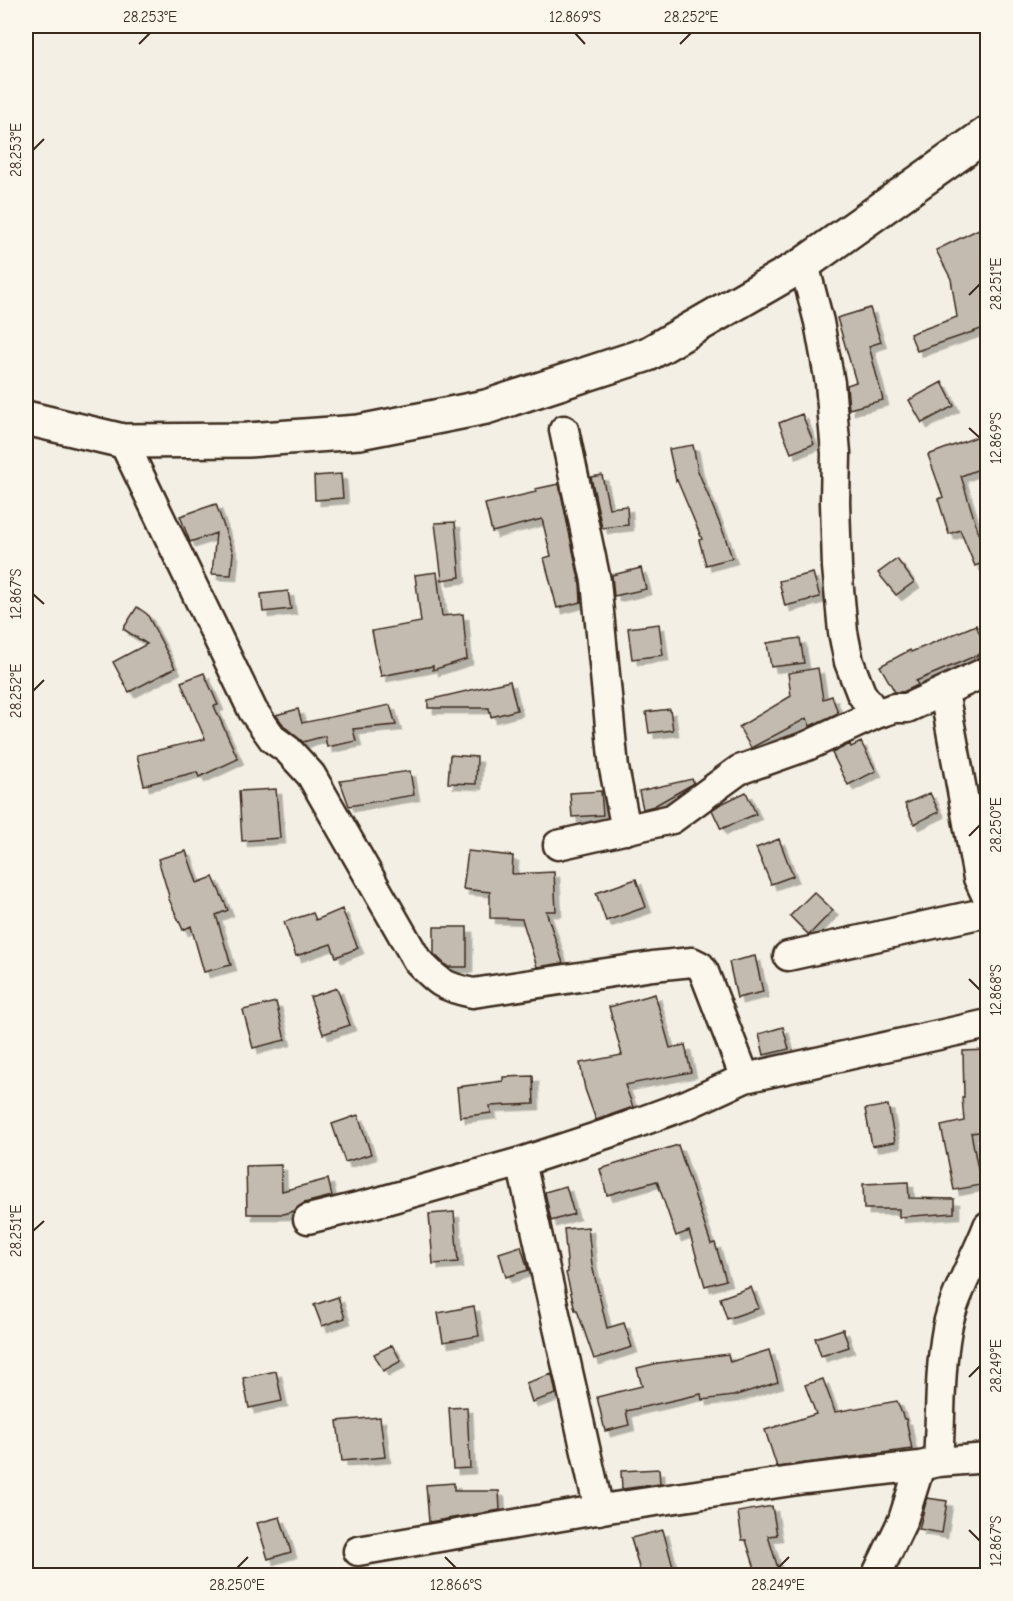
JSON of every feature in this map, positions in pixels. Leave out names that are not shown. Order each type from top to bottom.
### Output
[{"type":"main road","points":[[26,418],[123,441],[248,440],[358,432],[486,407],[648,354],[804,264],[987,133]]},
{"type":"street","points":[[804,264],[831,382],[836,453],[837,567],[843,632],[849,662],[861,693],[876,714]]},
{"type":"street","points":[[564,430],[596,580],[614,768],[626,830]]},
{"type":"street","points":[[123,441],[253,711],[273,739],[288,750],[311,775],[417,960],[449,988],[473,993],[692,962],[705,972],[745,1078]]},
{"type":"street","points":[[558,845],[672,819],[739,770],[807,746],[876,714],[894,708],[907,708],[987,671]]},
{"type":"street","points":[[944,692],[978,878],[987,899]]},
{"type":"street","points":[[788,956],[987,912]]},
{"type":"street","points":[[308,1219],[521,1162],[686,1106],[745,1078],[987,1024]]},
{"type":"street","points":[[521,1162],[599,1509]]},
{"type":"street","points":[[876,1575],[929,1464],[947,1329],[952,1312],[985,1239]]},
{"type":"street","points":[[358,1551],[599,1509],[805,1479],[987,1458]]},
{"type":"building","points":[[987,225],[987,327],[917,351],[910,334],[957,317],[951,279],[936,250]]},
{"type":"building","points":[[870,308],[881,342],[869,346],[883,400],[849,409],[847,385],[856,382],[837,318]]},
{"type":"building","points":[[942,382],[954,406],[922,423],[909,400]]},
{"type":"building","points":[[802,414],[814,444],[791,453],[779,423]]},
{"type":"building","points":[[987,433],[987,466],[961,476],[987,561],[975,566],[960,530],[949,534],[938,499],[943,497],[928,455]]},
{"type":"building","points":[[693,445],[698,471],[732,558],[706,565],[699,540],[702,539],[676,481],[669,449]]},
{"type":"building","points":[[341,474],[343,498],[315,500],[314,476]]},
{"type":"building","points":[[602,475],[609,508],[627,506],[628,525],[602,528],[591,477]]},
{"type":"building","points":[[559,484],[580,584],[581,602],[557,608],[544,558],[551,556],[542,519],[492,532],[485,504]]},
{"type":"building","points":[[216,504],[233,553],[231,575],[212,574],[216,533],[190,542],[180,516]]},
{"type":"building","points":[[455,522],[460,577],[442,580],[435,523]]},
{"type":"building","points":[[897,559],[914,582],[896,595],[878,573]]},
{"type":"building","points":[[641,568],[646,589],[614,596],[612,575]]},
{"type":"building","points":[[437,572],[442,616],[463,614],[467,659],[433,670],[433,666],[381,676],[372,631],[421,622],[415,575]]},
{"type":"building","points":[[813,573],[820,597],[785,606],[779,581]]},
{"type":"building","points":[[288,591],[291,609],[263,612],[261,594]]},
{"type":"building","points":[[137,607],[147,614],[175,668],[129,692],[113,662],[147,644],[123,629]]},
{"type":"building","points":[[659,624],[663,655],[632,659],[628,628]]},
{"type":"building","points":[[976,625],[987,651],[916,681],[918,685],[903,692],[895,692],[880,666],[910,650],[911,652]]},
{"type":"building","points":[[800,638],[804,663],[771,667],[767,643]]},
{"type":"building","points":[[818,668],[823,699],[832,696],[838,713],[810,726],[807,718],[751,748],[739,727],[791,696],[788,673]]},
{"type":"building","points":[[204,673],[218,705],[214,706],[238,759],[199,777],[197,772],[144,785],[137,755],[205,739],[181,682]]},
{"type":"building","points":[[510,681],[517,710],[491,717],[489,708],[428,708],[428,700]]},
{"type":"building","points":[[390,705],[396,725],[353,729],[356,741],[327,747],[325,736],[303,742],[285,727],[276,715],[298,709],[302,723]]},
{"type":"building","points":[[670,709],[673,730],[649,733],[646,712]]},
{"type":"building","points":[[861,742],[876,771],[848,785],[832,753],[850,744],[851,747]]},
{"type":"building","points":[[450,755],[477,757],[476,784],[448,783]]},
{"type":"building","points":[[410,771],[414,795],[349,806],[340,781]]},
{"type":"building","points":[[692,779],[694,783],[691,785],[654,806],[643,809],[639,791]]},
{"type":"building","points":[[276,789],[280,838],[242,841],[239,791]]},
{"type":"building","points":[[601,791],[603,815],[572,817],[570,793]]},
{"type":"building","points":[[746,792],[756,814],[721,829],[712,810]]},
{"type":"building","points":[[930,793],[939,812],[914,824],[905,804]]},
{"type":"building","points":[[779,839],[793,876],[771,884],[756,848]]},
{"type":"building","points":[[186,851],[197,883],[213,877],[228,910],[216,915],[231,965],[204,972],[191,926],[183,930],[168,897],[158,859]]},
{"type":"building","points":[[468,851],[513,856],[512,874],[554,872],[556,911],[546,911],[563,963],[537,967],[522,919],[490,918],[490,892],[463,889]]},
{"type":"building","points":[[636,879],[646,907],[606,921],[596,893]]},
{"type":"building","points":[[814,892],[833,910],[809,935],[790,916]]},
{"type":"building","points":[[342,909],[358,948],[336,957],[331,944],[296,956],[284,922],[313,913],[316,920]]},
{"type":"building","points":[[434,927],[467,927],[467,967],[448,967],[434,954]]},
{"type":"building","points":[[755,956],[763,992],[737,998],[729,962]]},
{"type":"building","points":[[337,988],[350,1025],[323,1034],[310,997]]},
{"type":"building","points":[[655,994],[670,1048],[685,1045],[691,1072],[625,1085],[633,1107],[596,1120],[585,1089],[580,1063],[622,1055],[609,1007]]},
{"type":"building","points":[[276,1002],[285,1040],[253,1048],[243,1010]]},
{"type":"building","points":[[783,1027],[789,1049],[764,1055],[759,1034]]},
{"type":"building","points":[[987,1050],[987,1131],[971,1133],[981,1185],[954,1190],[941,1126],[964,1121],[963,1051]]},
{"type":"building","points":[[533,1076],[534,1104],[490,1106],[491,1113],[460,1117],[457,1087],[503,1081],[503,1077]]},
{"type":"building","points":[[888,1105],[895,1142],[872,1146],[865,1109]]},
{"type":"building","points":[[358,1115],[371,1154],[345,1162],[332,1124]]},
{"type":"building","points":[[678,1145],[711,1244],[715,1243],[726,1280],[705,1286],[689,1231],[676,1236],[657,1181],[607,1195],[600,1169]]},
{"type":"building","points":[[281,1165],[282,1191],[328,1179],[332,1196],[304,1203],[294,1211],[284,1214],[247,1214],[246,1166]]},
{"type":"building","points":[[908,1182],[909,1198],[954,1199],[954,1213],[899,1217],[899,1209],[864,1209],[863,1184]]},
{"type":"building","points":[[566,1186],[574,1214],[551,1221],[545,1192]]},
{"type":"building","points":[[454,1212],[458,1262],[433,1264],[429,1214]]},
{"type":"building","points":[[588,1227],[592,1265],[607,1328],[624,1323],[632,1347],[594,1359],[577,1310],[575,1310],[566,1273],[568,1272],[564,1229]]},
{"type":"building","points":[[521,1246],[528,1270],[506,1277],[499,1253]]},
{"type":"building","points":[[751,1287],[759,1308],[727,1319],[720,1298]]},
{"type":"building","points":[[338,1297],[345,1318],[322,1326],[314,1305]]},
{"type":"building","points":[[474,1306],[479,1336],[443,1342],[438,1313]]},
{"type":"building","points":[[843,1329],[849,1347],[821,1356],[815,1338]]},
{"type":"building","points":[[392,1345],[401,1361],[383,1371],[374,1354]]},
{"type":"building","points":[[769,1350],[778,1382],[733,1396],[702,1400],[701,1394],[626,1411],[629,1425],[605,1431],[597,1397],[642,1386],[637,1368],[728,1354],[730,1362]]},
{"type":"building","points":[[276,1371],[282,1401],[249,1408],[243,1378]]},
{"type":"building","points":[[552,1374],[556,1394],[532,1402],[526,1383]]},
{"type":"building","points":[[823,1379],[835,1412],[897,1401],[906,1419],[912,1449],[777,1467],[765,1430],[816,1414],[805,1385]]},
{"type":"building","points":[[467,1407],[470,1468],[453,1469],[449,1408]]},
{"type":"building","points":[[380,1417],[385,1457],[342,1461],[337,1421]]},
{"type":"building","points":[[659,1469],[660,1484],[622,1489],[621,1471]]},
{"type":"building","points":[[454,1483],[454,1491],[499,1491],[500,1510],[429,1522],[426,1485]]},
{"type":"building","points":[[927,1498],[947,1501],[942,1533],[919,1529]]},
{"type":"building","points":[[772,1506],[777,1535],[768,1536],[780,1575],[757,1575],[746,1540],[742,1540],[738,1512]]},
{"type":"building","points":[[280,1517],[291,1552],[268,1559],[257,1523]]},
{"type":"building","points":[[663,1530],[673,1567],[641,1575],[631,1538]]},
{"type":"waterway","points":[[26,1454],[26,1462]]}]
